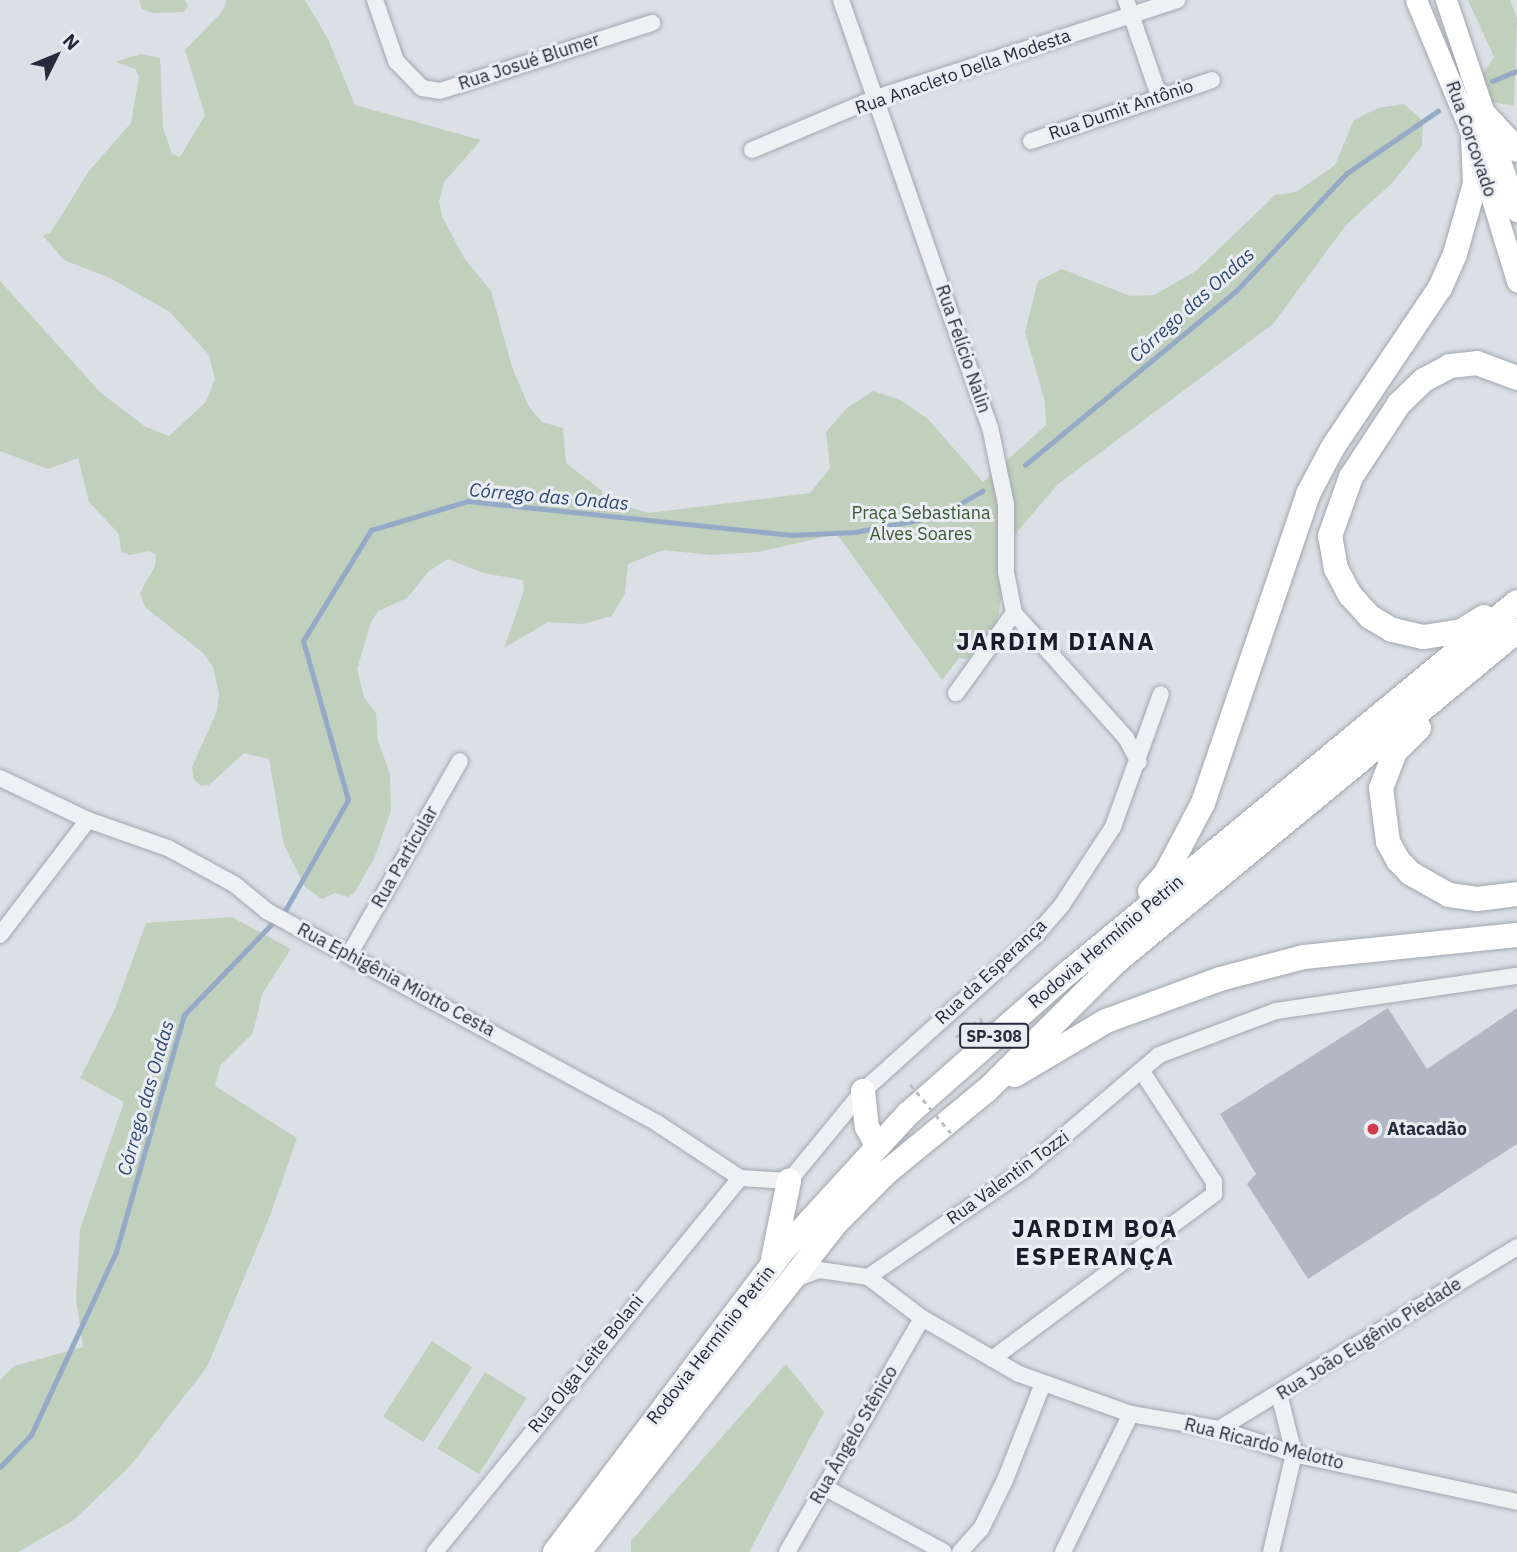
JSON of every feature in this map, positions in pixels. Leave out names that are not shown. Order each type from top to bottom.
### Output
[{"type":"main road","points":[[1068,973],[1166,873],[1191,830],[1308,494],[1333,447],[1440,288],[1455,254],[1475,184],[1479,126],[1517,150]]},
{"type":"main road","points":[[1517,377],[1477,363],[1450,366],[1424,380],[1398,404],[1351,477],[1331,536],[1336,569],[1350,596],[1370,617],[1392,630],[1423,637],[1462,631],[1517,596]]},
{"type":"main road","name":"Rodovia Hermínio Petrin","points":[[555,1552],[771,1269],[877,1145],[1068,973],[1517,602]]},
{"type":"main road","points":[[1517,631],[1395,752],[1381,788],[1388,842],[1410,873],[1449,895],[1477,899],[1517,894]]},
{"type":"main road","name":"Rodovia Hermínio Petrin","points":[[579,1552],[795,1279],[836,1223],[887,1172],[987,1090],[1117,961],[1517,631]]},
{"type":"main road","points":[[987,1090],[1105,1021],[1220,979],[1304,957],[1517,935]]},
{"type":"main road","points":[[863,1091],[867,1127],[877,1145]]},
{"type":"main road","points":[[771,1269],[789,1181]]},
{"type":"street","name":"Rua Josué Blumer","points":[[375,0],[396,61],[422,89],[440,91],[652,23]]},
{"type":"street","name":"Rua Felício Nalin","points":[[841,0],[990,427],[1006,504],[1006,572],[1014,613]]},
{"type":"street","points":[[1126,0],[1159,96]]},
{"type":"street","name":"Rua Anacleto Della Modesta","points":[[752,150],[876,99],[1177,0]]},
{"type":"street","name":"Rua Corcovado","points":[[1416,0],[1479,126],[1517,211]]},
{"type":"street","name":"Rua Corcovado","points":[[1446,0],[1517,281]]},
{"type":"street","name":"Rua Dumit Antônio","points":[[1031,141],[1212,80]]},
{"type":"street","points":[[956,693],[1014,613],[1097,703],[1126,738],[1139,762]]},
{"type":"street","name":"Rua da Esperança","points":[[789,1181],[863,1091],[1036,935],[1062,905],[1113,827],[1139,762],[1161,694]]},
{"type":"street","name":"Rua Particular","points":[[350,953],[460,761]]},
{"type":"street","name":"Rua Ephigênia Miotto Cesta","points":[[0,778],[88,820],[168,848],[234,884],[267,911],[350,953],[657,1123],[740,1178]]},
{"type":"street","points":[[0,935],[88,820]]},
{"type":"street","name":"Rua Valentin Tozzi","points":[[868,1277],[1024,1170],[1143,1073],[1159,1055],[1276,1011],[1517,976]]},
{"type":"street","points":[[992,1359],[1213,1194],[1214,1182],[1143,1073]]},
{"type":"street","points":[[740,1178],[789,1181]]},
{"type":"street","name":"Rua Olga Leite Bolani","points":[[435,1552],[740,1178]]},
{"type":"street","name":"Rua João Eugênio Piedade","points":[[1219,1429],[1517,1247]]},
{"type":"street","name":"Rua Ricardo Melotto","points":[[795,1279],[820,1270],[868,1277],[922,1318],[1042,1386],[1131,1414],[1219,1429],[1294,1454],[1517,1502]]},
{"type":"street","name":"Rua Ângelo Stênico","points":[[787,1552],[922,1318]]},
{"type":"street","points":[[960,1552],[981,1529],[1005,1480],[1042,1386]]},
{"type":"street","points":[[1271,1552],[1294,1454],[1279,1394]]},
{"type":"street","points":[[1063,1552],[1131,1414]]},
{"type":"street","points":[[824,1487],[944,1552]]},
{"type":"path","points":[[910,1084],[951,1133]]},
{"type":"green space","points":[[139,0],[185,0],[188,6],[184,12],[152,13],[142,9]]},
{"type":"green space","name":"Praça Sebastiana Alves Soares","points":[[227,0],[305,0],[328,39],[355,105],[481,140],[444,182],[439,201],[442,216],[464,258],[491,291],[512,367],[529,407],[542,422],[563,428],[566,463],[602,491],[603,500],[649,513],[810,493],[830,468],[826,432],[848,407],[873,391],[900,400],[928,419],[983,482],[1046,425],[1045,402],[1025,332],[1038,281],[1062,269],[1130,296],[1154,295],[1196,271],[1275,195],[1296,192],[1335,165],[1354,120],[1378,108],[1404,104],[1423,121],[1422,146],[1392,183],[1346,225],[1273,324],[1058,484],[998,554],[1001,599],[997,622],[986,641],[967,659],[959,658],[942,680],[837,534],[758,552],[712,555],[663,550],[628,564],[625,593],[612,616],[583,624],[548,622],[504,648],[524,591],[523,580],[483,573],[448,559],[429,571],[407,598],[378,611],[371,622],[357,669],[364,697],[376,713],[378,741],[390,774],[391,811],[374,859],[354,893],[348,897],[335,893],[322,899],[305,887],[284,845],[269,759],[244,753],[209,785],[201,786],[193,778],[192,767],[217,711],[219,694],[213,667],[203,653],[145,607],[140,593],[155,566],[156,555],[150,551],[130,555],[121,552],[119,534],[89,502],[78,458],[48,469],[0,451],[0,281],[101,393],[146,427],[169,436],[206,402],[215,379],[209,355],[170,312],[110,278],[64,260],[43,236],[51,232],[89,171],[131,123],[139,76],[135,69],[115,62],[141,54],[160,58],[163,128],[172,154],[180,157],[205,115],[185,50],[221,13]]},
{"type":"green space","points":[[1468,0],[1510,0],[1517,19],[1514,106],[1493,102],[1482,75],[1494,57]]},
{"type":"green space","points":[[232,917],[291,949],[262,994],[253,1033],[220,1066],[215,1086],[297,1138],[270,1216],[207,1367],[130,1466],[74,1520],[18,1552],[0,1552],[0,1380],[14,1366],[83,1347],[76,1299],[80,1229],[124,1102],[80,1078],[114,1011],[146,923]]},
{"type":"green space","points":[[432,1341],[472,1367],[423,1443],[383,1416]]},
{"type":"green space","points":[[786,1364],[824,1412],[749,1552],[631,1552],[631,1541]]},
{"type":"green space","points":[[485,1372],[527,1398],[479,1474],[437,1448]]},
{"type":"building","name":"Atacadão","points":[[1388,1008],[1427,1069],[1517,1008],[1517,1144],[1308,1279],[1247,1184],[1256,1174],[1220,1114]]},
{"type":"waterway","name":"Córrego das Ondas","points":[[1492,81],[1517,71]]},
{"type":"waterway","name":"Córrego das Ondas","points":[[1025,465],[1236,291],[1347,173],[1438,111]]},
{"type":"waterway","name":"Córrego das Ondas","points":[[0,1467],[31,1435],[116,1252],[184,1015],[286,909],[348,800],[303,641],[371,530],[468,501],[789,535],[855,532],[939,516],[982,491]]},
{"type":"place","name":"Atacadão","points":[[1373,1129]]},
{"type":"district","name":"JARDIM DIANA","points":[[1056,642]]},
{"type":"district","name":"JARDIM BOA ESPERANÇA","points":[[1095,1243]]}]
